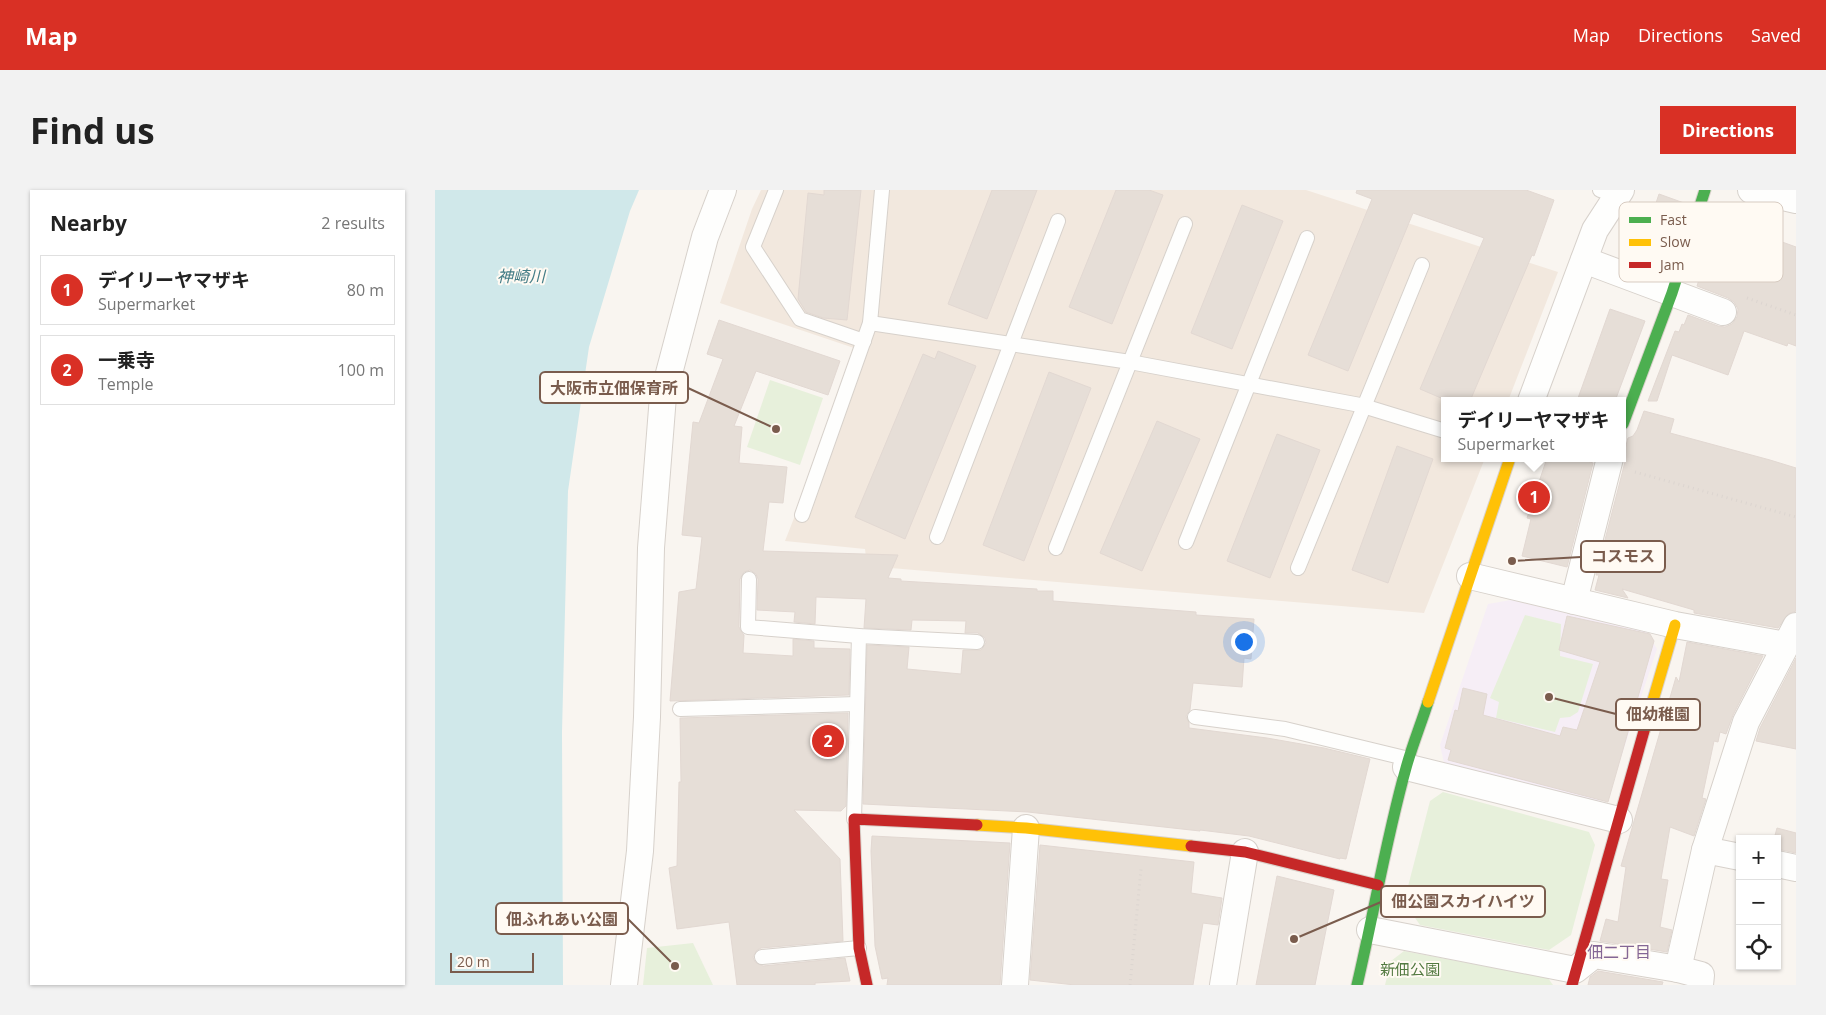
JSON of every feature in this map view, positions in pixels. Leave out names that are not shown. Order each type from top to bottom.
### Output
[{"type":"street","points":[[624,985],[640,841],[647,718],[651,548],[663,396],[705,237],[723,190]]},
{"type":"street","points":[[1701,202],[1705,190]]},
{"type":"street","points":[[1751,190],[1796,200]]},
{"type":"street","points":[[1533,397],[1595,230],[1613,192]]},
{"type":"street","points":[[1584,260],[1619,273]]},
{"type":"street","points":[[1643,282],[1723,312]]},
{"type":"street","points":[[1626,416],[1676,282]]},
{"type":"street","points":[[1357,985],[1407,763],[1509,462]]},
{"type":"street","points":[[1574,601],[1609,462]]},
{"type":"street","points":[[1470,576],[1675,625],[1791,636],[1746,722],[1705,850],[1678,969]]},
{"type":"street","points":[[1574,977],[1675,625]]},
{"type":"street","points":[[1407,763],[1619,820]]},
{"type":"street","points":[[867,985],[859,948],[854,819],[1026,828],[1245,852],[1378,885]]},
{"type":"street","points":[[1015,985],[1026,828]]},
{"type":"street","points":[[1705,850],[1736,856]]},
{"type":"street","points":[[1223,985],[1245,852]]},
{"type":"street","points":[[1781,865],[1796,868]]},
{"type":"street","points":[[1370,930],[1574,977]]},
{"type":"street","points":[[1574,977],[1594,956],[1678,969],[1701,975],[1700,985]]},
{"type":"lane","points":[[776,190],[753,247],[800,319],[864,341]]},
{"type":"lane","points":[[802,515],[870,323],[882,190]]},
{"type":"lane","points":[[937,537],[1059,221]]},
{"type":"lane","points":[[1056,548],[1185,224]]},
{"type":"lane","points":[[1187,542],[1307,238]]},
{"type":"lane","points":[[1298,568],[1422,265]]},
{"type":"lane","points":[[870,323],[1130,362],[1249,384],[1364,406],[1441,430]]},
{"type":"lane","points":[[749,580],[748,627],[859,636],[977,642]]},
{"type":"lane","points":[[854,819],[859,636]]},
{"type":"lane","points":[[680,709],[857,704]]},
{"type":"lane","points":[[1195,717],[1285,729],[1407,763]]},
{"type":"lane","points":[[762,957],[859,948]]},
{"type":"path","points":[[1723,312],[1731,292],[1796,315]]},
{"type":"path","points":[[1612,462],[1796,517]]},
{"type":"path","points":[[1130,985],[1143,841]]},
{"type":"shaded area","points":[[761,190],[1306,190],[1558,272],[1510,397],[1441,397],[1441,462],[1483,462],[1424,613],[867,566],[865,549],[785,541],[860,350],[720,303],[752,209]]},
{"type":"shaded area","points":[[1511,600],[1646,631],[1657,649],[1609,793],[1596,804],[1444,763],[1440,745],[1488,604]]},
{"type":"green space","points":[[770,380],[823,398],[800,465],[747,447]]},
{"type":"green space","points":[[1525,615],[1561,624],[1560,656],[1593,664],[1578,712],[1570,717],[1560,718],[1555,732],[1496,718],[1499,702],[1490,698]]},
{"type":"green space","points":[[1443,792],[1589,832],[1595,845],[1571,935],[1549,950],[1420,925],[1404,902],[1430,801]]},
{"type":"green space","points":[[693,943],[713,985],[643,985],[647,948]]},
{"type":"green space","name":"新佃公園","points":[[1404,951],[1548,978],[1553,985],[1385,985],[1391,961]]},
{"type":"water","name":"神崎川","points":[[435,190],[639,190],[630,211],[589,347],[568,491],[562,732],[563,985],[435,985]]},
{"type":"building","points":[[824,190],[861,190],[847,320],[823,318],[806,312],[798,299],[808,193],[824,195]]},
{"type":"building","points":[[992,190],[1037,190],[987,319],[948,304]]},
{"type":"building","points":[[1116,190],[1149,190],[1163,195],[1112,324],[1069,307]]},
{"type":"building","points":[[1357,190],[1526,190],[1554,200],[1534,256],[1532,255],[1472,397],[1441,398],[1420,389],[1484,238],[1413,213],[1348,371],[1308,355],[1372,199],[1356,193]]},
{"type":"building","points":[[1659,194],[1681,202],[1656,202]]},
{"type":"building","points":[[1242,205],[1283,221],[1232,349],[1191,333]]},
{"type":"building","points":[[1783,242],[1796,247],[1796,346],[1788,343],[1787,346],[1744,331],[1728,375],[1672,355],[1657,401],[1648,401],[1675,331],[1679,332],[1688,315],[1725,327],[1732,324],[1737,317],[1738,309],[1734,302],[1697,286],[1698,282],[1783,282]]},
{"type":"building","points":[[1610,309],[1645,321],[1616,397],[1578,397]]},
{"type":"building","points":[[719,320],[840,361],[828,395],[756,371],[734,426],[742,427],[739,463],[787,467],[783,503],[769,502],[763,551],[898,555],[888,578],[901,579],[901,581],[1037,589],[1037,591],[1053,591],[1053,601],[1196,612],[1196,615],[1254,619],[1251,659],[1244,658],[1242,687],[1193,683],[1190,710],[1186,716],[1189,728],[1267,738],[1324,748],[1370,759],[1346,859],[1249,836],[1200,830],[1028,812],[863,804],[867,645],[909,647],[907,669],[961,674],[963,650],[981,650],[986,643],[985,638],[978,633],[965,633],[966,621],[912,620],[911,630],[864,628],[866,599],[816,597],[815,624],[794,622],[795,612],[757,610],[758,579],[756,574],[750,570],[744,572],[740,579],[739,627],[744,635],[743,653],[793,656],[793,639],[814,641],[814,648],[850,649],[849,695],[670,701],[679,592],[696,589],[702,537],[682,535],[693,422],[699,423],[723,359],[707,354]]},
{"type":"building","points":[[938,351],[976,366],[905,539],[855,517],[923,354],[935,359]]},
{"type":"building","points":[[1049,372],[1091,388],[1024,561],[983,545]]},
{"type":"building","points":[[1644,411],[1674,419],[1670,433],[1796,468],[1796,611],[1788,614],[1778,628],[1694,613],[1694,610],[1622,589],[1628,598],[1595,590],[1599,575],[1596,575],[1626,462],[1626,446],[1628,438],[1633,436]]},
{"type":"building","points":[[1157,421],[1200,439],[1142,571],[1100,553]]},
{"type":"building","points":[[1277,434],[1320,450],[1270,578],[1227,561]]},
{"type":"building","points":[[1397,446],[1433,459],[1388,583],[1352,570]]},
{"type":"building","points":[[1546,462],[1593,463],[1567,567],[1522,556],[1531,519],[1527,518]]},
{"type":"building","points":[[1567,616],[1650,634],[1654,641],[1608,802],[1448,760],[1451,750],[1445,748],[1455,710],[1458,711],[1463,688],[1487,694],[1483,715],[1560,736],[1563,727],[1577,730],[1600,662],[1559,650]]},
{"type":"building","points":[[1687,642],[1763,656],[1733,715],[1726,734],[1720,732],[1718,742],[1714,741],[1702,798],[1706,799],[1694,836],[1670,827],[1661,879],[1668,880],[1660,927],[1672,930],[1667,952],[1600,941],[1606,919],[1618,922],[1626,867],[1621,866],[1676,677],[1679,682]]},
{"type":"building","points":[[1796,658],[1796,749],[1756,741],[1760,728]]},
{"type":"building","points":[[848,713],[846,806],[841,811],[794,810],[840,859],[843,941],[761,948],[757,950],[753,957],[755,962],[763,966],[845,958],[850,981],[815,983],[815,985],[737,985],[729,922],[677,929],[669,868],[677,866],[679,782],[681,782],[680,718]]},
{"type":"building","points":[[1777,828],[1796,833],[1796,853],[1781,850],[1781,835],[1775,835]]},
{"type":"building","points":[[872,836],[1010,843],[1000,985],[887,985],[888,978],[882,979],[875,946]]},
{"type":"building","points":[[1040,845],[1194,862],[1191,893],[1222,898],[1218,925],[1203,923],[1193,985],[1075,985],[1030,980]]},
{"type":"building","points":[[1277,876],[1334,890],[1315,985],[1256,985]]},
{"type":"building","points":[[1598,971],[1663,982],[1662,985],[1588,985],[1590,977]]},
{"type":"traffic: fast","points":[[1701,202],[1705,190]]},
{"type":"traffic: fast","points":[[1626,416],[1676,282]]},
{"type":"traffic: fast","points":[[1357,985],[1399,795],[1408,760],[1428,702]]},
{"type":"traffic: slow","points":[[1428,702],[1509,462]]},
{"type":"traffic: slow","points":[[1644,731],[1675,625]]},
{"type":"traffic: slow","points":[[977,825],[1026,828],[1191,846]]},
{"type":"traffic: jam","points":[[1572,985],[1644,731]]},
{"type":"traffic: jam","points":[[867,985],[859,948],[854,819],[977,825]]},
{"type":"traffic: jam","points":[[1191,846],[1245,852],[1378,885]]},
{"type":"place","name":"大阪市立佃保育所","points":[[776,429]]},
{"type":"place","name":"デイリーヤマザキ","points":[[1534,497]]},
{"type":"place","name":"コスモス","points":[[1512,561]]},
{"type":"place","name":"佃幼稚園","points":[[1549,697]]},
{"type":"place","name":"一乗寺","points":[[828,741]]},
{"type":"place","name":"佃公園スカイハイツ","points":[[1294,939]]},
{"type":"place","name":"佃ふれあい公園","points":[[675,966]]},
{"type":"district","name":"佃二丁目","points":[[1619,952]]}]
